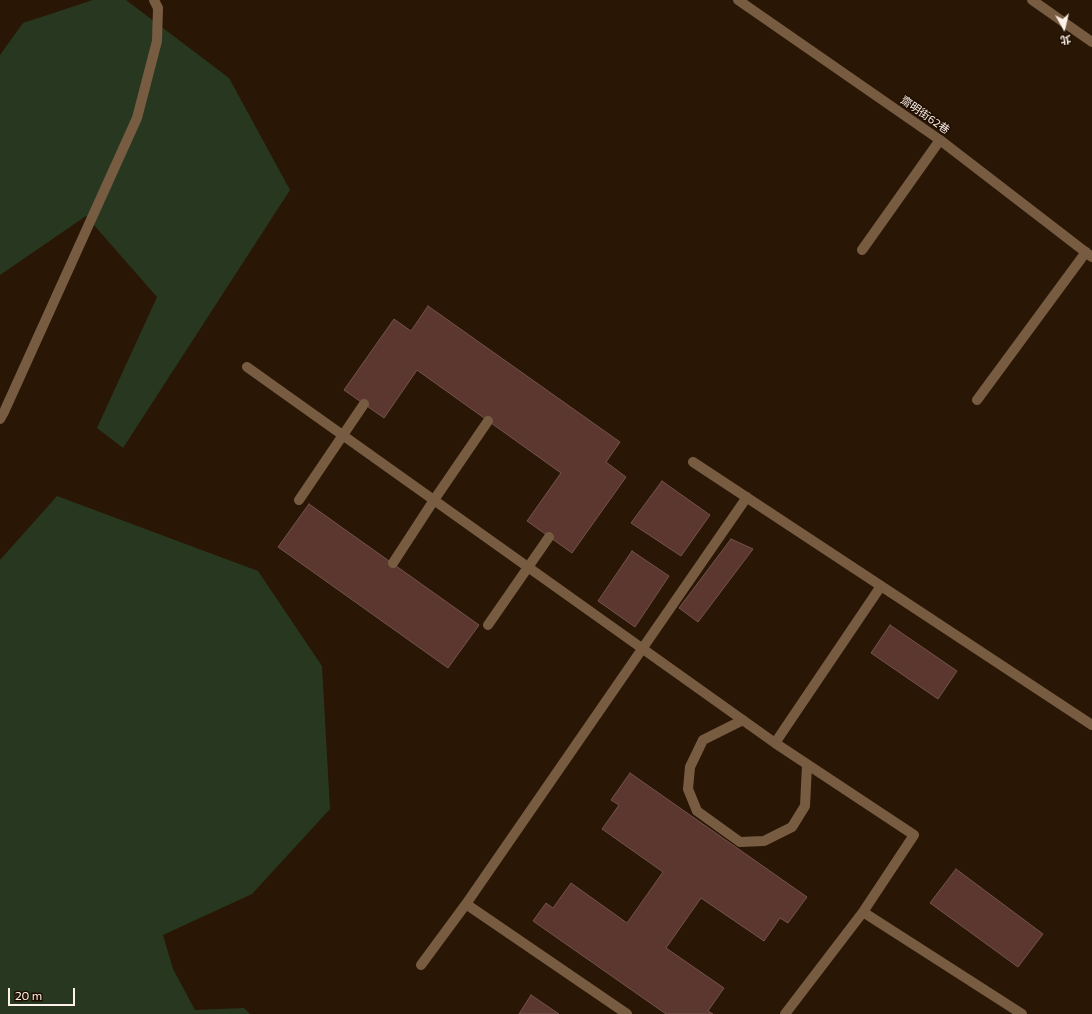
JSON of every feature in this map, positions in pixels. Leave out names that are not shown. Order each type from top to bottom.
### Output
[{"type":"street","points":[[0,419],[137,118],[157,41],[158,8],[154,0]]},
{"type":"street","name":"齋明街62巷","points":[[738,0],[940,140],[1089,254]]},
{"type":"street","points":[[1032,0],[1092,42]]},
{"type":"street","points":[[862,250],[940,140]]},
{"type":"street","points":[[977,400],[1089,254]]},
{"type":"street","points":[[247,367],[775,743],[914,834],[863,912],[785,1014]]},
{"type":"street","points":[[299,500],[364,404]]},
{"type":"street","points":[[393,563],[488,421]]},
{"type":"street","points":[[693,462],[1092,725]]},
{"type":"street","points":[[421,964],[466,904],[747,498]]},
{"type":"street","points":[[488,625],[549,537]]},
{"type":"street","points":[[775,743],[881,586]]},
{"type":"street","points":[[743,720],[703,740],[690,768],[688,789],[697,811],[740,842],[764,841],[792,827],[805,806],[807,765]]},
{"type":"street","points":[[466,904],[627,1014]]},
{"type":"street","points":[[863,912],[1022,1014]]},
{"type":"green space","points":[[93,0],[126,0],[229,78],[290,190],[123,448],[97,428],[157,297],[86,216],[0,275],[0,55],[23,23]]},
{"type":"green space","points":[[57,496],[258,571],[322,666],[330,809],[252,894],[163,935],[173,969],[195,1010],[244,1008],[250,1014],[0,1014],[0,560]]},
{"type":"building","points":[[428,306],[620,442],[606,462],[626,477],[572,553],[527,521],[561,473],[417,370],[384,418],[344,390],[394,319],[411,331]]},
{"type":"building","points":[[662,481],[710,515],[681,556],[631,523]]},
{"type":"building","points":[[309,504],[479,625],[448,668],[278,547]]},
{"type":"building","points":[[731,539],[753,549],[698,622],[679,608]]},
{"type":"building","points":[[632,551],[669,576],[635,627],[598,601]]},
{"type":"building","points":[[890,625],[957,671],[938,699],[871,653]]},
{"type":"building","points":[[630,773],[807,897],[788,923],[780,918],[764,941],[701,898],[666,948],[724,988],[708,1011],[713,1014],[666,1014],[533,921],[546,903],[553,908],[571,883],[627,923],[663,872],[602,829],[619,805],[611,800]]},
{"type":"building","points":[[956,869],[1043,934],[1018,967],[930,903]]},
{"type":"building","points":[[531,995],[559,1014],[519,1014]]}]
